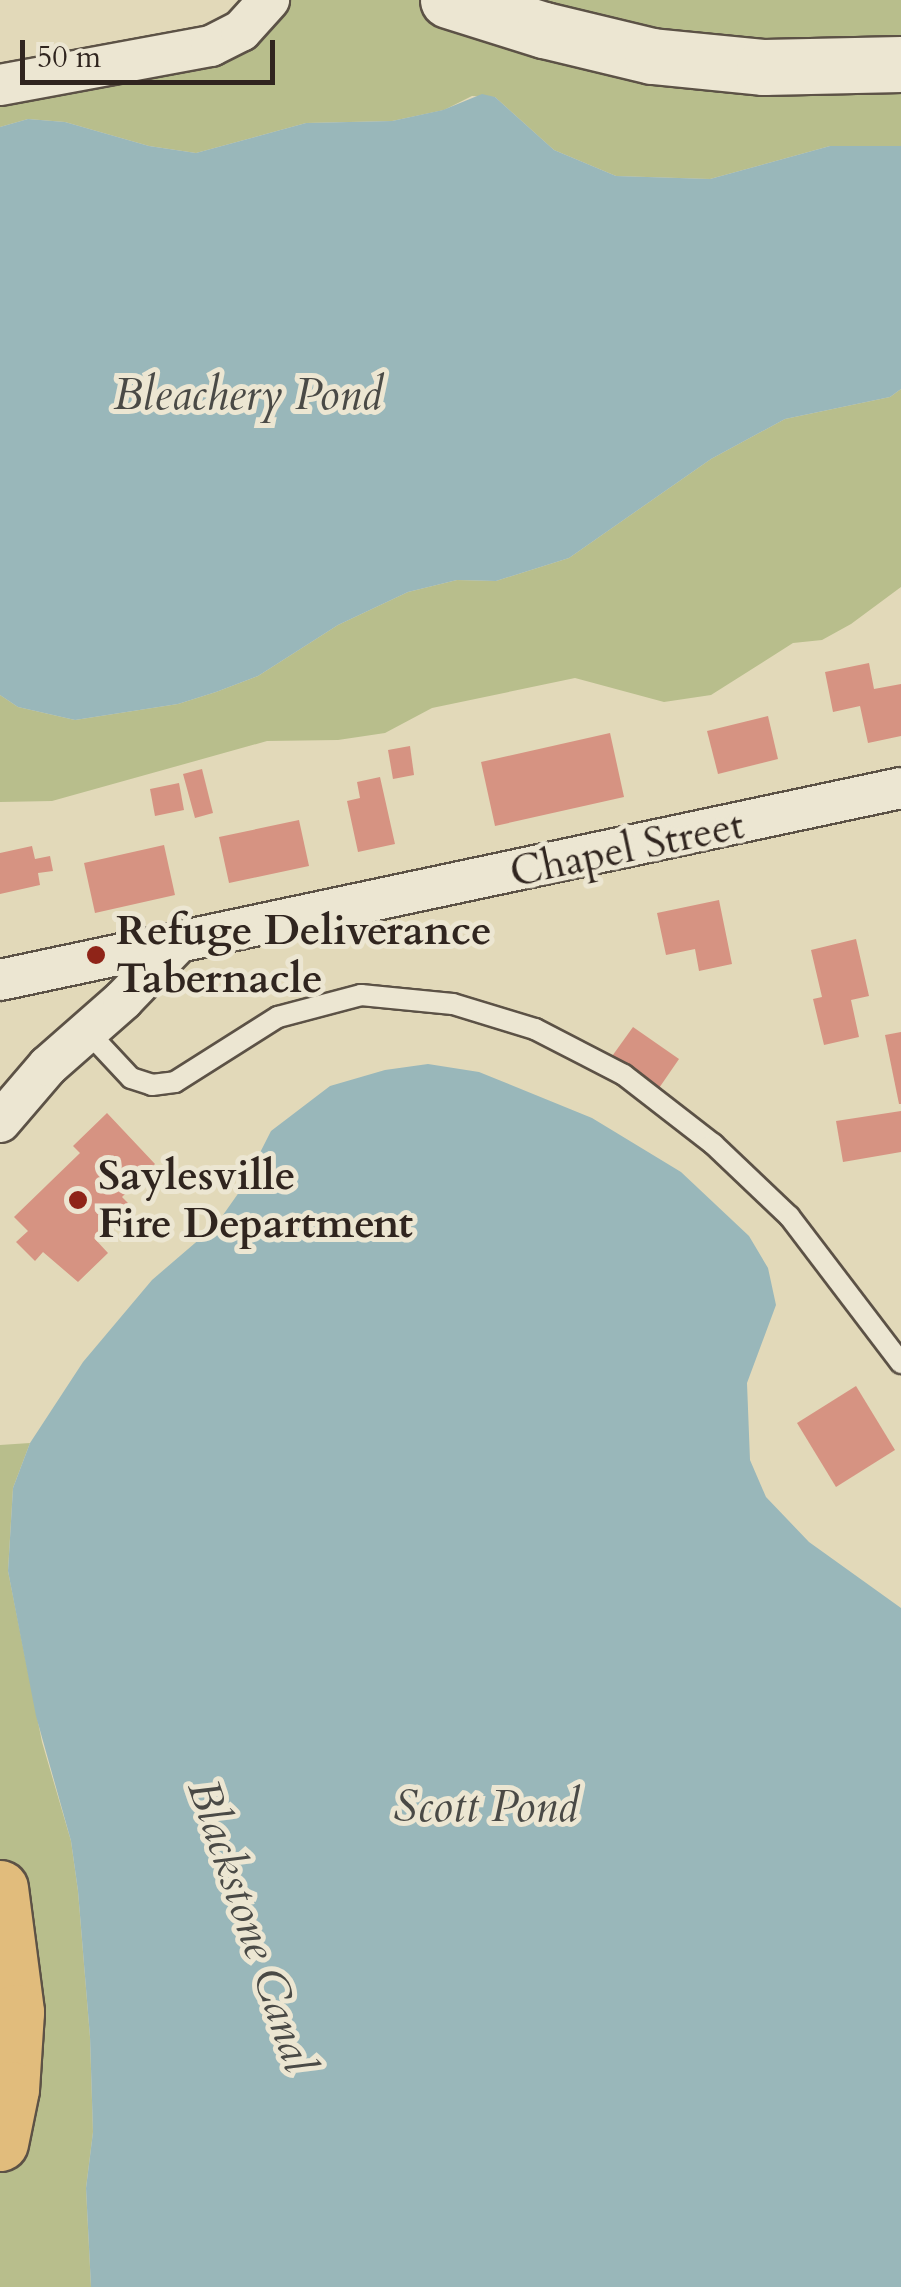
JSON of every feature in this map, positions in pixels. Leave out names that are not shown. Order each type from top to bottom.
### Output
[{"type":"main road","points":[[448,0],[652,56],[764,67],[901,64]]},
{"type":"main road","points":[[0,1888],[16,2012],[12,2089],[0,2142]]},
{"type":"street","points":[[0,85],[211,46],[241,31],[269,0]]},
{"type":"street","name":"Chapel Street","points":[[0,980],[901,788]]},
{"type":"street","points":[[0,1122],[48,1066],[176,945]]},
{"type":"lane","points":[[87,1031],[132,1078],[152,1085],[174,1082],[278,1017],[361,995],[454,1004],[535,1030],[624,1075],[713,1144],[789,1216],[901,1363]]},
{"type":"green space","points":[[269,0],[901,0],[901,146],[830,146],[710,179],[616,176],[554,150],[495,97],[472,96],[444,110],[392,121],[306,123],[196,153],[149,146],[65,122],[28,119],[0,127],[0,81],[219,43]]},
{"type":"green space","points":[[901,389],[901,587],[851,624],[822,640],[793,643],[711,695],[664,702],[575,678],[432,708],[385,733],[338,740],[267,741],[52,801],[0,802],[0,695],[18,707],[75,720],[178,704],[216,692],[258,676],[338,625],[408,592],[457,580],[496,581],[569,558],[711,459],[785,419],[890,397]]},
{"type":"green space","points":[[30,1443],[13,1488],[8,1571],[42,1742],[71,1841],[78,1891],[90,2037],[93,2132],[86,2188],[91,2287],[0,2287],[0,1445]]},
{"type":"water","name":"Bleachery Pond","points":[[482,94],[495,97],[554,150],[616,176],[710,179],[830,146],[901,146],[901,389],[890,397],[785,419],[711,459],[569,558],[496,581],[457,580],[408,592],[338,625],[258,676],[216,692],[178,704],[75,720],[18,707],[0,695],[0,127],[28,119],[65,122],[149,146],[196,153],[306,123],[392,121],[443,110]]},
{"type":"water","name":"Scott Pond","points":[[428,1064],[479,1072],[592,1118],[681,1172],[749,1236],[768,1268],[776,1305],[747,1383],[750,1460],[766,1497],[809,1542],[901,1608],[901,2287],[91,2287],[86,2188],[93,2132],[90,2037],[78,1891],[71,1841],[36,1716],[8,1571],[13,1488],[30,1443],[83,1362],[152,1280],[216,1225],[242,1188],[271,1131],[330,1086],[385,1070]]},
{"type":"building","points":[[869,663],[874,689],[901,684],[901,736],[868,743],[860,706],[833,712],[825,672]]},
{"type":"building","points":[[768,716],[778,759],[718,774],[707,731]]},
{"type":"building","points":[[610,733],[624,797],[495,826],[481,762]]},
{"type":"building","points":[[410,746],[414,775],[393,779],[388,750]]},
{"type":"building","points":[[202,769],[213,813],[195,818],[183,774]]},
{"type":"building","points":[[380,777],[395,844],[358,852],[347,801],[360,798],[357,782]]},
{"type":"building","points":[[179,783],[184,810],[155,816],[150,789]]},
{"type":"building","points":[[299,820],[309,866],[229,883],[219,837]]},
{"type":"building","points":[[164,845],[175,895],[95,913],[84,863]]},
{"type":"building","points":[[32,846],[35,859],[50,856],[53,871],[38,873],[40,885],[0,894],[0,853]]},
{"type":"building","points":[[719,900],[732,964],[699,971],[695,949],[666,955],[657,913]]},
{"type":"building","points":[[856,939],[869,996],[851,1000],[859,1037],[824,1045],[813,999],[822,997],[811,950]]},
{"type":"building","points":[[633,1027],[679,1059],[657,1091],[610,1059]]},
{"type":"building","points":[[901,1032],[901,1104],[899,1104],[885,1035]]},
{"type":"building","points":[[901,1111],[901,1152],[843,1162],[836,1121]]},
{"type":"building","name":"Saylesville Fire Department","points":[[107,1113],[155,1164],[122,1197],[129,1204],[94,1238],[108,1253],[78,1282],[43,1252],[35,1261],[16,1242],[28,1231],[14,1217],[80,1153],[73,1146]]},
{"type":"building","points":[[856,1386],[895,1450],[836,1487],[797,1423]]},
{"type":"place","name":"Refuge Deliverance Tabernacle","points":[[96,955]]},
{"type":"place","name":"Saylesville Fire Department","points":[[78,1200]]},
{"type":"water label","name":"Blackstone Canal","points":[[251,1926]]}]
